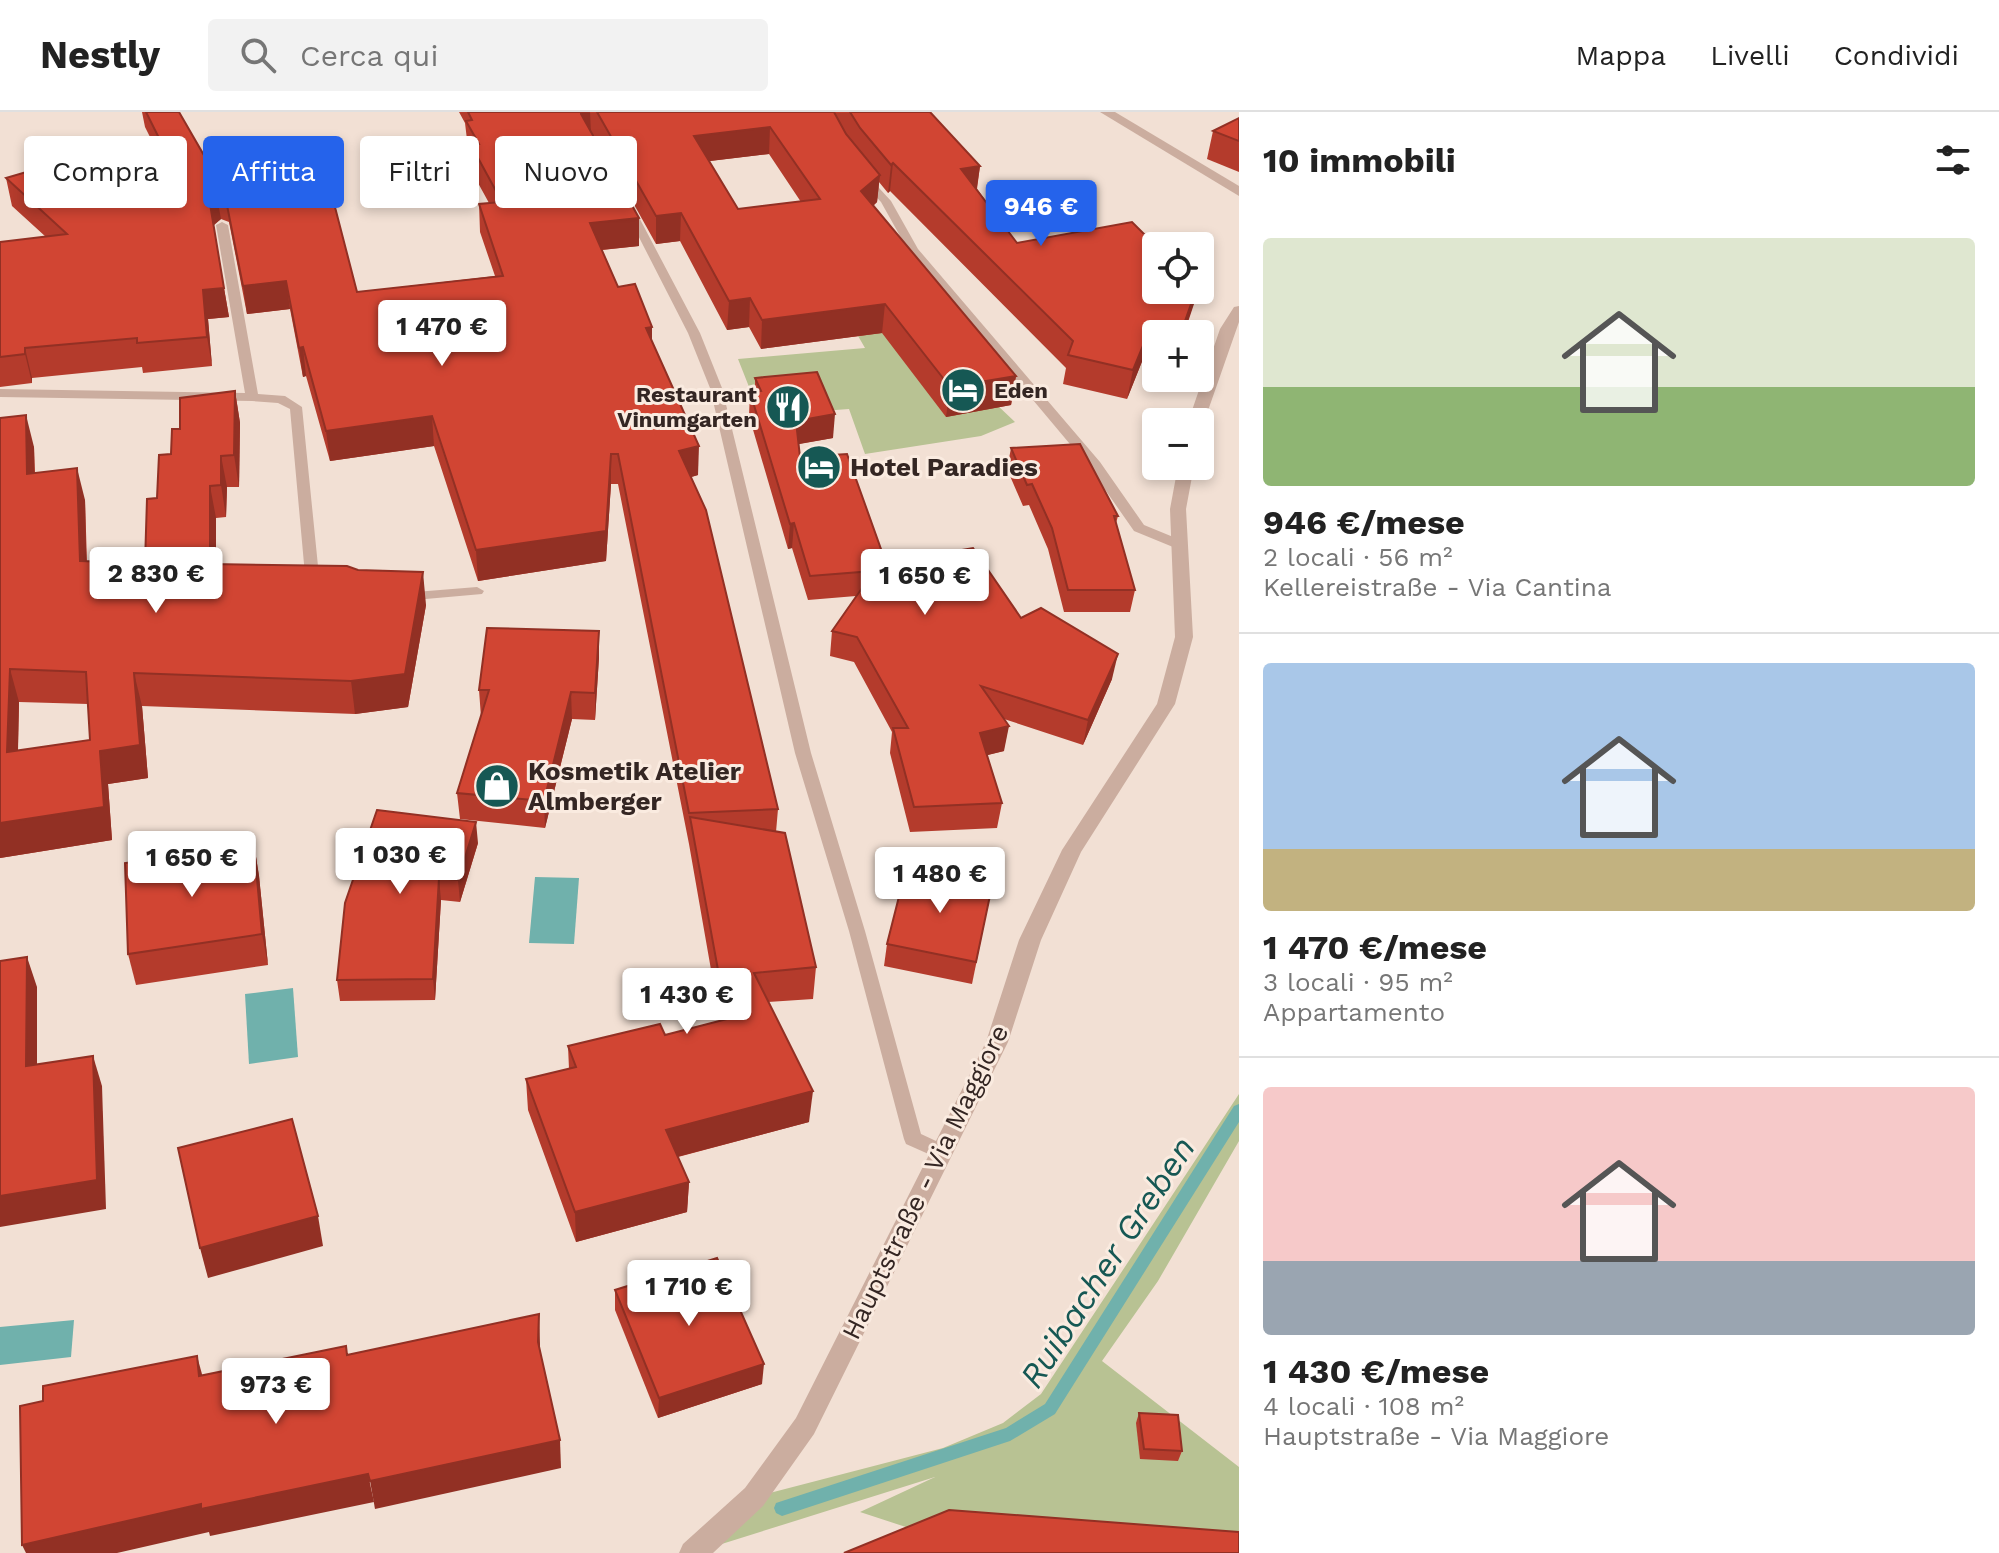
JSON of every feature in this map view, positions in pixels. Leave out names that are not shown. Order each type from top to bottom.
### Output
[{"type":"street","points":[[1106,112],[1239,192]]},
{"type":"street","points":[[1201,408],[1227,329],[1239,310]]},
{"type":"street","name":"Hauptstraße - Via Maggiore","points":[[693,1553],[754,1497],[805,1426],[997,1042],[1030,940],[1072,850],[1166,704],[1184,637],[1178,544],[1178,509],[1183,480]]},
{"type":"lane","points":[[858,169],[886,201],[924,264],[1085,453],[1139,528],[1178,544]]},
{"type":"lane","points":[[629,208],[684,311],[716,388],[803,753],[857,931],[913,1139],[942,1152]]},
{"type":"lane","points":[[222,225],[252,397]]},
{"type":"lane","points":[[0,393],[252,397],[281,399],[296,407],[311,586],[324,588]]},
{"type":"lane","points":[[392,596],[477,591]]},
{"type":"green space","points":[[899,312],[1015,422],[981,436],[865,454],[849,409],[822,411],[755,402],[738,359],[865,348],[850,322]]},
{"type":"green space","points":[[1239,1094],[1239,1141],[1158,1281],[1102,1361],[1239,1467],[1239,1553],[1040,1553],[967,1547],[860,1512],[935,1477],[693,1553],[754,1497],[943,1448],[1003,1423],[1041,1394]]},
{"type":"water","points":[[535,877],[579,878],[574,944],[529,943]]},
{"type":"water","points":[[293,988],[298,1057],[249,1064],[245,994]]},
{"type":"water","points":[[74,1320],[71,1357],[0,1365],[0,1327]]},
{"type":"building","points":[[146,112],[179,112],[203,154],[203,208],[211,208],[224,288],[203,290],[207,337],[137,343],[137,338],[25,348],[25,354],[0,357],[0,242],[67,234],[39,208],[187,208],[187,136],[158,136]]},
{"type":"building","points":[[468,112],[581,114],[593,136],[495,136],[495,189],[479,160],[479,136],[474,136],[466,121],[472,120]]},
{"type":"building","points":[[597,112],[834,112],[846,134],[880,175],[861,191],[1016,376],[950,387],[885,304],[762,320],[750,298],[729,301],[681,213],[656,216],[637,183],[637,136],[611,136]],"holes":[[[770,127],[820,199],[738,209],[694,136]]]},
{"type":"building","points":[[850,112],[930,112],[980,166],[961,169],[1017,243],[1132,222],[1142,232],[1142,304],[1191,304],[1185,320],[1142,320],[1142,348],[1133,370],[1068,355],[1073,341],[893,163],[891,165]]},
{"type":"building","points":[[1239,118],[1239,141],[1213,131]]},
{"type":"building","points":[[24,173],[24,195],[6,178]]},
{"type":"building","points":[[495,203],[495,208],[633,208],[639,218],[590,223],[618,287],[635,284],[652,327],[646,328],[699,446],[679,451],[706,510],[778,809],[689,813],[618,454],[611,454],[606,531],[476,550],[432,416],[326,431],[303,347],[299,348],[286,281],[243,286],[228,208],[335,208],[357,292],[503,276],[479,204]]},
{"type":"building","points":[[817,372],[835,414],[796,421],[800,457],[847,454],[886,563],[973,548],[1021,618],[1041,608],[1118,654],[1088,720],[981,686],[1009,726],[980,733],[1002,803],[914,807],[893,728],[908,728],[857,637],[832,631],[874,571],[810,576],[794,523],[790,524],[750,392],[761,391],[755,378]]},
{"type":"building","points":[[235,391],[234,455],[221,456],[221,485],[210,486],[210,564],[347,566],[358,570],[423,572],[405,674],[351,681],[134,673],[140,745],[100,751],[104,807],[0,823],[0,418],[26,415],[27,474],[77,468],[80,561],[145,563],[147,499],[157,498],[159,455],[171,454],[172,429],[180,429],[180,398]],"holes":[[[10,669],[86,672],[90,740],[7,752]]]},
{"type":"building","points":[[1080,444],[1118,516],[1114,516],[1135,590],[1068,590],[1052,528],[1032,484],[1027,485],[1011,448]]},
{"type":"building","points":[[487,628],[599,631],[595,693],[571,692],[544,801],[457,793],[489,690],[479,690]]},
{"type":"building","points":[[377,810],[476,822],[458,880],[439,878],[433,979],[337,980],[345,903]]},
{"type":"building","points":[[690,817],[785,833],[816,967],[754,973],[813,1091],[666,1130],[689,1182],[575,1212],[526,1079],[576,1067],[568,1046],[660,1024],[665,1035],[727,1019]]},
{"type":"building","points":[[254,845],[262,934],[128,954],[125,863]]},
{"type":"building","points":[[906,869],[992,886],[976,962],[887,944]]},
{"type":"building","points":[[27,957],[26,1066],[93,1056],[97,1180],[0,1196],[0,961]]},
{"type":"building","points":[[292,1119],[318,1216],[200,1248],[178,1148]]},
{"type":"building","points":[[717,1258],[764,1364],[659,1398],[615,1290]]},
{"type":"building","points":[[539,1314],[538,1342],[560,1440],[370,1481],[368,1474],[201,1509],[201,1504],[22,1545],[20,1406],[43,1401],[43,1386],[197,1356],[199,1376],[346,1346],[347,1355]]},
{"type":"building","points":[[1139,1413],[1178,1415],[1182,1451],[1144,1449]]},
{"type":"building","points":[[949,1510],[1239,1532],[1239,1553],[844,1553]]},
{"type":"waterway","name":"Ruibacher Greben","points":[[782,1508],[1010,1434],[1050,1409],[1239,1110]]},
{"type":"place","name":"Eden","points":[[963,390]]},
{"type":"place","name":"Restaurant Vinumgarten","points":[[788,407]]},
{"type":"place","name":"Hotel Paradies","points":[[819,467]]},
{"type":"place","name":"Kosmetik Atelier Almberger","points":[[497,786]]}]
